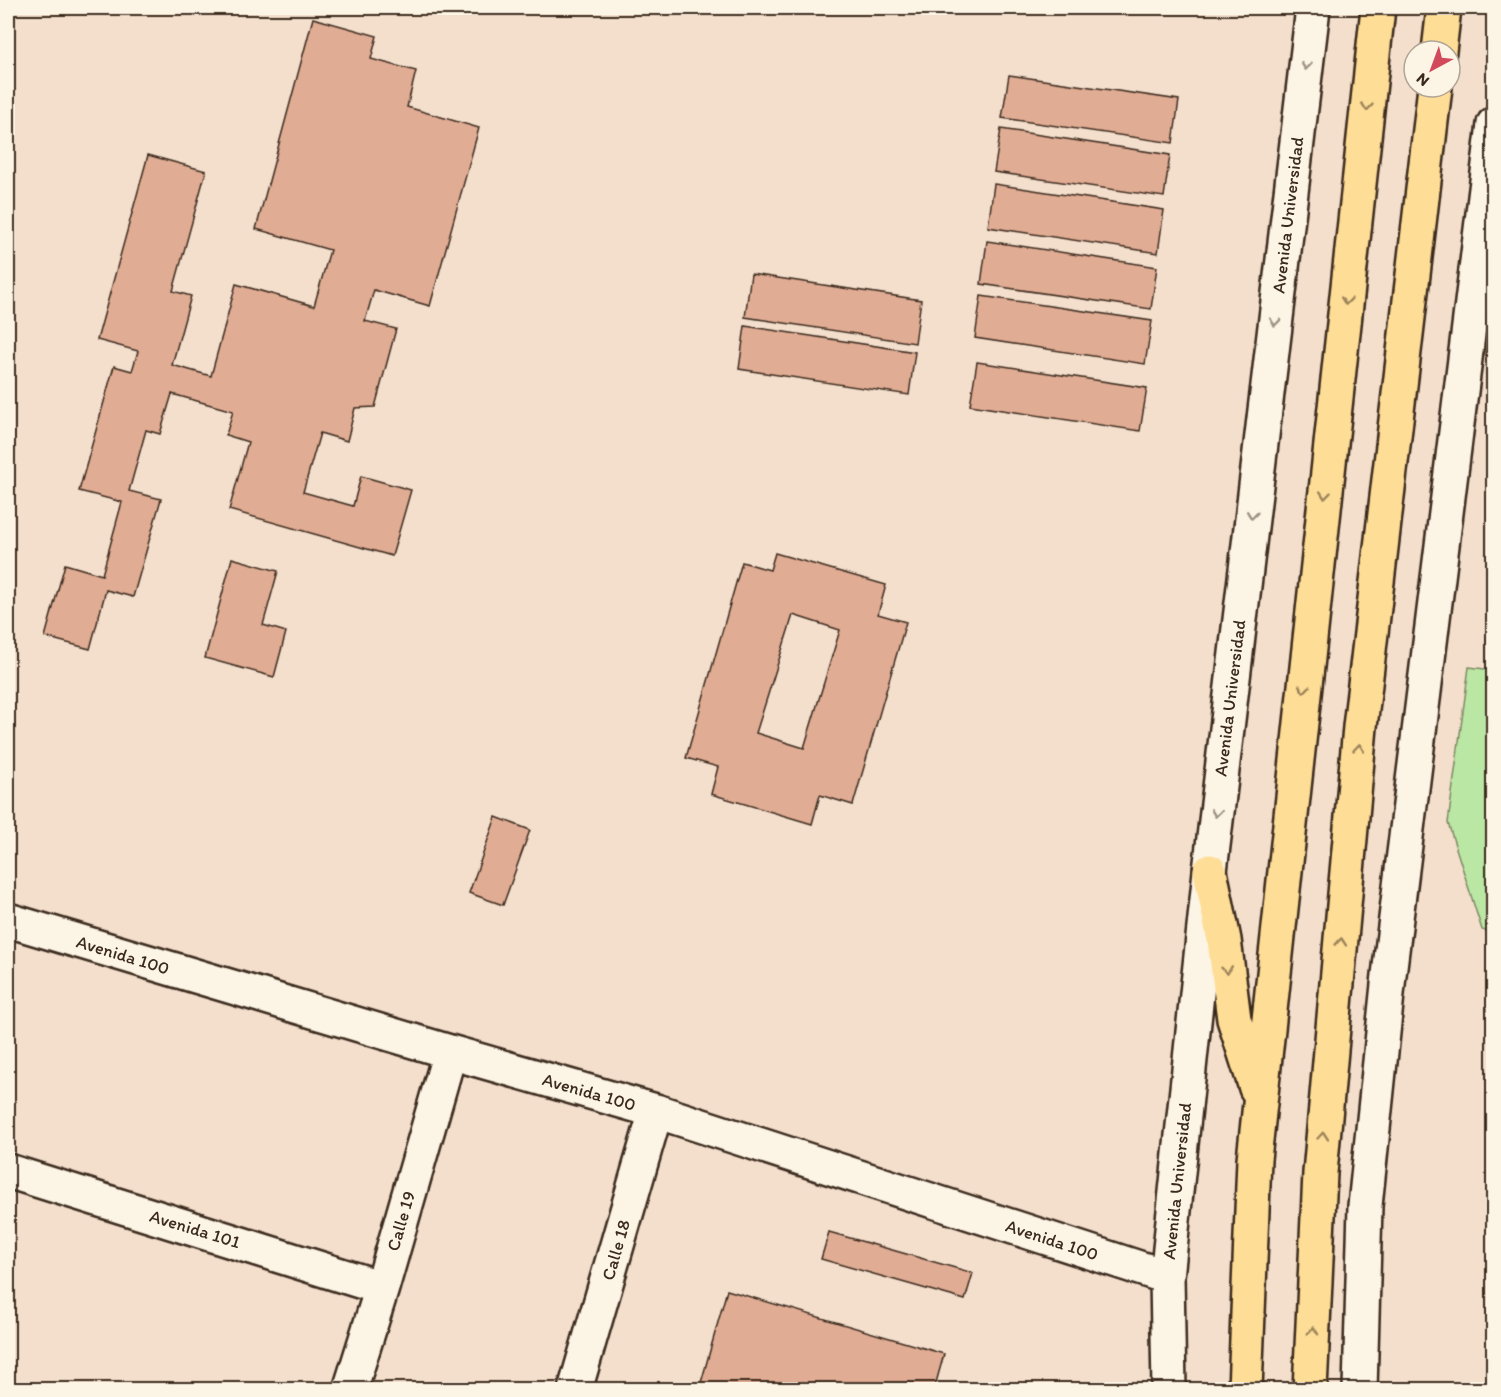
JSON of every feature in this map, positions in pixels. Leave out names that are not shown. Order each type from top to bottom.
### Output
[{"type":"main road","points":[[1245,1389],[1254,1159],[1378,8]]},
{"type":"main road","points":[[1440,39],[1444,8]]},
{"type":"main road","points":[[1310,1389],[1320,1173],[1360,728],[1434,99]]},
{"type":"main road","points":[[1210,871],[1224,940],[1234,1019],[1260,1100]]},
{"type":"street","name":"Avenida Universidad","points":[[1169,1389],[1167,1277],[1210,871],[1312,8]]},
{"type":"street","points":[[1360,1389],[1365,1206],[1389,975],[1494,124]]},
{"type":"street","name":"Avenida 100","points":[[8,920],[656,1111],[1167,1277]]},
{"type":"street","name":"Calle 19","points":[[350,1389],[382,1288],[450,1052]]},
{"type":"street","name":"Calle 18","points":[[575,1389],[656,1111]]},
{"type":"street","name":"Avenida 101","points":[[8,1171],[382,1288]]},
{"type":"green space","points":[[1469,667],[1493,670],[1493,933],[1482,930],[1448,823]]},
{"type":"building","points":[[313,18],[377,36],[371,59],[416,71],[407,107],[479,128],[430,306],[374,290],[365,321],[396,329],[375,407],[355,408],[347,441],[320,433],[303,492],[353,506],[361,476],[411,490],[392,556],[229,510],[248,442],[226,435],[233,411],[172,394],[160,434],[146,430],[129,491],[161,499],[133,597],[106,590],[90,649],[45,637],[65,564],[102,575],[122,502],[79,491],[114,366],[132,371],[138,351],[97,340],[148,155],[206,171],[173,291],[191,296],[172,365],[211,376],[236,284],[314,306],[330,250],[256,229]]},
{"type":"building","points":[[1009,75],[1179,100],[1173,143],[1002,118]]},
{"type":"building","points":[[1001,129],[1170,155],[1164,197],[994,172]]},
{"type":"building","points":[[994,184],[1164,210],[1158,253],[988,227]]},
{"type":"building","points":[[987,241],[1157,267],[1151,309],[981,284]]},
{"type":"building","points":[[751,274],[921,300],[915,343],[745,317]]},
{"type":"building","points":[[981,296],[1152,321],[1145,364],[975,338]]},
{"type":"building","points":[[745,326],[915,352],[909,395],[739,369]]},
{"type":"building","points":[[977,362],[1147,388],[1140,431],[970,405]]},
{"type":"building","points":[[775,553],[886,585],[878,614],[906,622],[853,805],[820,795],[812,824],[711,794],[718,767],[686,758],[742,562],[770,570]],"holes":[[[793,615],[840,630],[804,748],[756,733]]]},
{"type":"building","points":[[232,558],[278,571],[263,625],[286,632],[274,677],[205,658]]},
{"type":"building","points":[[496,817],[530,830],[503,905],[469,893]]},
{"type":"building","points":[[829,1232],[973,1273],[965,1300],[821,1259]]},
{"type":"building","points":[[727,1290],[944,1354],[934,1390],[699,1390]]},
{"type":"building","points":[[1124,1382],[1147,1390],[1122,1390]]}]
